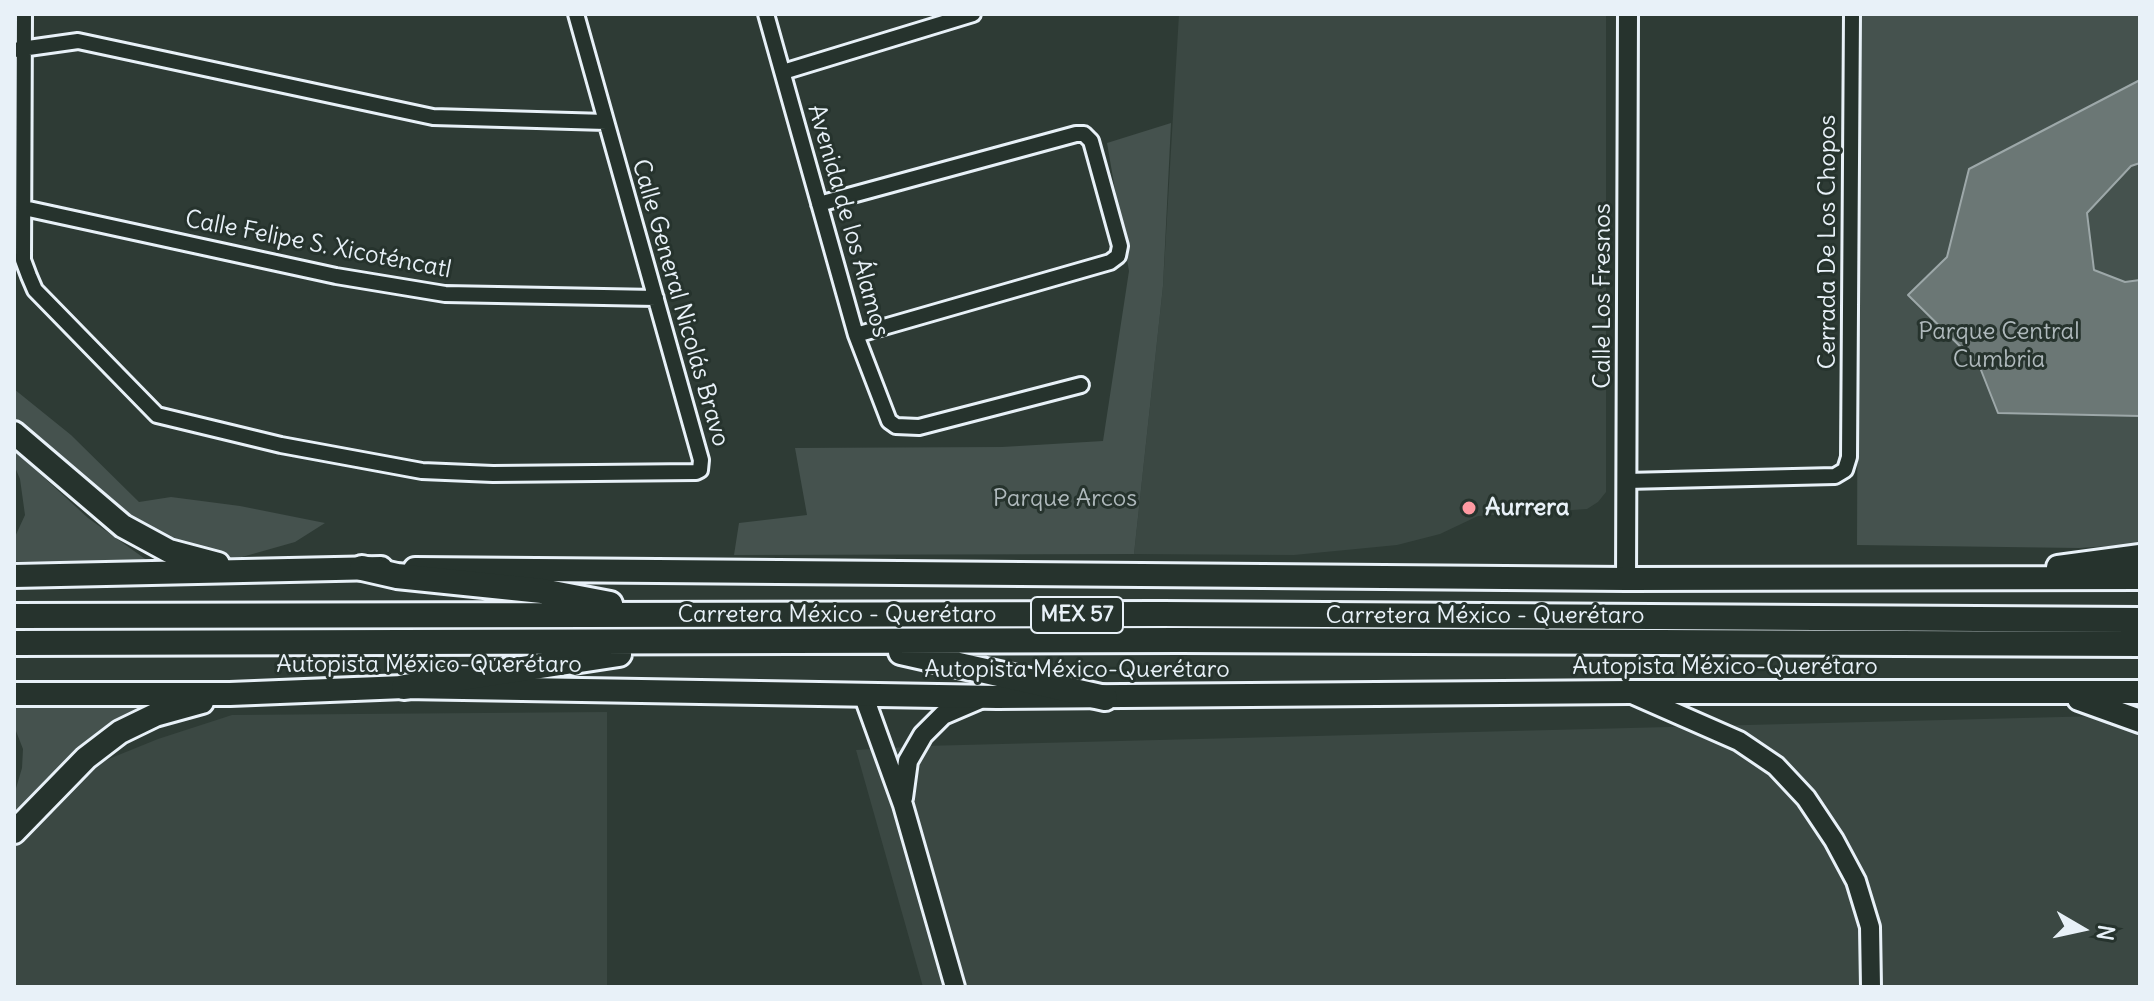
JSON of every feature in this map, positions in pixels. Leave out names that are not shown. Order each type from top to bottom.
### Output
[{"type":"highway","points":[[362,568],[397,576],[542,591],[668,615]]},
{"type":"highway","name":"Carretera México - Querétaro","points":[[14,616],[1162,614],[2140,620]]},
{"type":"highway","name":"Carretera México - Querétaro","points":[[14,643],[1180,640],[2140,644]]},
{"type":"highway","points":[[404,687],[604,657],[671,643]]},
{"type":"highway","points":[[859,643],[1105,698]]},
{"type":"main road","points":[[14,433],[123,526],[157,545],[211,563],[271,570]]},
{"type":"main road","points":[[1969,580],[2140,556]]},
{"type":"main road","points":[[14,576],[362,568],[1626,579],[2140,578]]},
{"type":"main road","name":"Autopista México-Querétaro","points":[[14,694],[230,694],[404,687],[1105,698],[1629,692],[2140,692]]},
{"type":"main road","points":[[2047,692],[2091,702],[2140,721]]},
{"type":"main road","points":[[14,832],[86,758],[120,732],[155,715],[230,694]]},
{"type":"street","name":"Calle General Nicolás Bravo","points":[[24,15],[19,49],[23,260],[35,290],[157,415],[281,445],[422,471],[690,473],[700,470],[701,460],[576,14]]},
{"type":"street","name":"Avenida de los Álamos","points":[[766,14],[856,335],[889,421],[906,428],[919,427],[1081,385]]},
{"type":"street","points":[[783,72],[973,14]]},
{"type":"street","name":"Calle Los Fresnos","points":[[1626,579],[1628,14]]},
{"type":"street","name":"Cerrada De Los Chopos","points":[[1626,481],[1835,476],[1845,470],[1849,457],[1852,14]]},
{"type":"street","points":[[19,49],[78,41],[433,117],[606,122]]},
{"type":"street","points":[[819,204],[1076,134],[1084,134],[1091,141],[1120,246],[1118,256],[1110,262],[856,335]]},
{"type":"street","name":"Calle Felipe S. Xicoténcatl","points":[[24,208],[336,276],[445,294],[656,298]]},
{"type":"street","points":[[1629,692],[1739,741],[1776,766],[1806,798],[1856,881],[1870,927],[1871,987]]},
{"type":"street","points":[[863,694],[903,805],[955,987]]},
{"type":"street","points":[[903,805],[908,761],[923,735],[955,708],[997,697]]},
{"type":"shaded area","points":[[1179,14],[1606,14],[1606,492],[1598,502],[1587,509],[1478,516],[1440,534],[1397,545],[1294,555],[1134,554],[1163,286]]},
{"type":"shaded area","points":[[2140,80],[2140,163],[2131,166],[2087,213],[2094,270],[2125,282],[2140,280],[2140,416],[1998,413],[1979,365],[1908,295],[1947,257],[1969,169]]},
{"type":"shaded area","points":[[607,712],[607,987],[14,987],[14,842],[79,771],[158,739],[232,715]]},
{"type":"shaded area","points":[[2140,715],[2140,987],[923,987],[856,750],[923,746]]},
{"type":"green space","name":"Parque Central Cumbria","points":[[1859,14],[2140,14],[2140,544],[2079,548],[1857,545]]},
{"type":"green space","name":"Parque Arcos","points":[[1171,123],[1163,286],[1134,554],[734,555],[739,523],[807,515],[795,448],[1002,447],[1103,441],[1129,271],[1107,143]]},
{"type":"green space","points":[[14,389],[71,435],[139,502],[171,497],[240,506],[325,523],[295,542],[242,557],[213,557],[174,545],[131,522],[20,425],[14,419]]},
{"type":"green space","points":[[14,450],[88,518],[148,561],[14,561],[14,539],[25,515],[20,479],[14,465]]},
{"type":"green space","points":[[14,705],[162,705],[127,714],[49,776],[14,814],[14,795],[22,768],[23,749],[14,726]]},
{"type":"place","name":"Aurrera","points":[[1469,508]]}]
